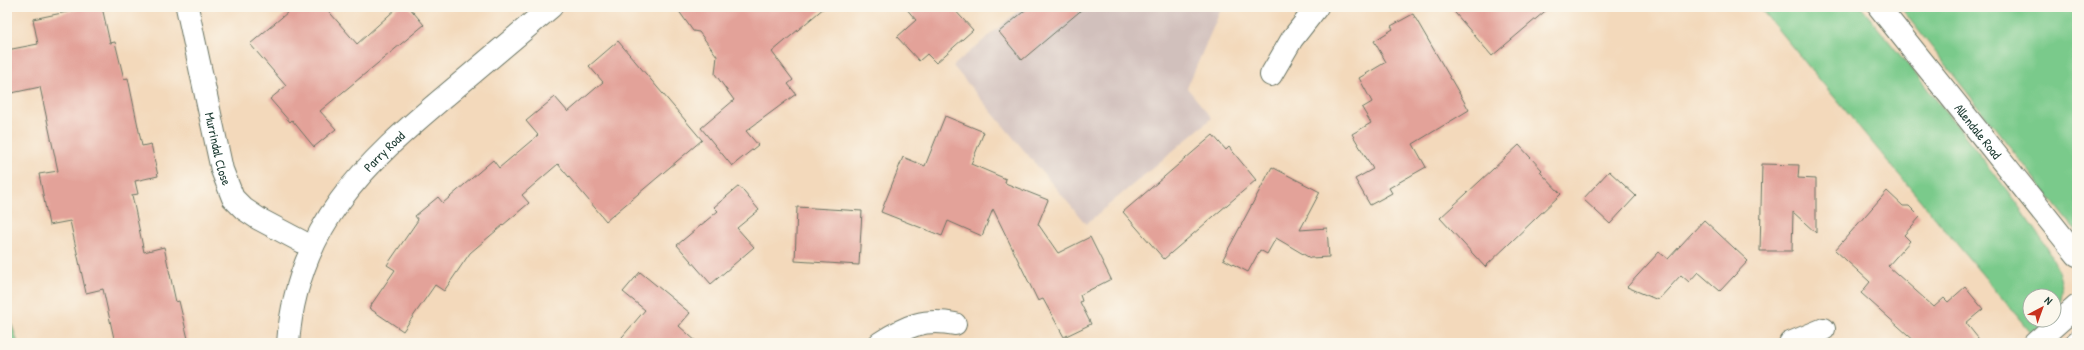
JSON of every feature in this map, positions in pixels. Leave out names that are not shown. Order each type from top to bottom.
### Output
[{"type":"street","name":"Murrindal Close","points":[[187,7],[222,170],[233,198],[244,209],[259,219],[312,246]]},
{"type":"street","name":"Parry Road","points":[[288,343],[297,295],[312,246],[326,221],[350,187],[375,158],[402,132],[551,7]]},
{"type":"street","points":[[1271,75],[1292,39],[1317,7]]},
{"type":"street","name":"Allendale Road","points":[[1879,7],[2077,255]]},
{"type":"street","points":[[2035,343],[2077,306]]},
{"type":"street","points":[[880,343],[894,334],[926,321],[956,324]]},
{"type":"street","points":[[1795,342],[1824,329]]},
{"type":"shaded area","points":[[1023,7],[1222,7],[1187,88],[1212,118],[1086,224],[953,66]]},
{"type":"green space","points":[[1759,7],[1861,7],[1991,169],[2032,224],[2047,247],[2058,270],[2062,288],[2022,288],[2022,322]]},
{"type":"green space","points":[[1900,7],[2077,7],[2077,232]]},
{"type":"green space","points":[[7,311],[18,343],[7,343]]},
{"type":"green space","points":[[2027,328],[2038,328],[2032,334]]},
{"type":"building","points":[[91,7],[102,7],[110,43],[115,42],[124,79],[128,78],[142,146],[151,144],[158,176],[135,181],[138,194],[132,195],[144,252],[164,247],[176,302],[179,301],[189,343],[115,343],[103,289],[86,293],[70,221],[49,225],[39,174],[58,171],[40,87],[7,94],[7,50],[38,44],[33,19]]},
{"type":"building","points":[[294,7],[325,7],[357,44],[398,7],[409,7],[424,25],[320,111],[336,129],[314,147],[292,120],[290,122],[270,99],[286,86],[250,44]]},
{"type":"building","points":[[676,7],[825,7],[772,52],[793,80],[788,84],[796,94],[746,131],[758,145],[732,166],[701,128],[734,100],[715,74],[717,56],[699,32],[693,31]]},
{"type":"building","points":[[905,7],[952,7],[973,30],[936,63],[927,54],[919,61],[897,37],[916,20]]},
{"type":"building","points":[[1029,7],[1085,7],[1022,60],[999,32]]},
{"type":"building","points":[[1450,7],[1550,7],[1492,56]]},
{"type":"building","points":[[1413,14],[1469,110],[1413,144],[1426,167],[1389,188],[1392,193],[1370,205],[1355,179],[1373,169],[1352,134],[1371,123],[1362,108],[1372,102],[1359,78],[1386,62],[1374,41],[1393,29],[1391,26]]},
{"type":"building","points":[[618,41],[702,140],[606,221],[558,164],[522,195],[529,203],[470,253],[444,291],[435,285],[403,331],[369,308],[395,270],[387,265],[418,220],[415,216],[438,197],[443,203],[493,160],[499,168],[538,135],[526,121],[555,97],[568,112],[603,82],[589,66]]},
{"type":"building","points":[[945,116],[984,132],[971,164],[1006,179],[1005,183],[1048,200],[1038,224],[1058,253],[1090,237],[1111,279],[1080,295],[1082,301],[1080,302],[1091,324],[1064,337],[1043,299],[1038,301],[993,209],[982,236],[948,221],[942,236],[881,212],[903,157],[925,166]]},
{"type":"building","points":[[1213,135],[1226,150],[1229,147],[1256,180],[1164,259],[1123,212]]},
{"type":"building","points":[[1519,145],[1542,170],[1540,172],[1561,194],[1485,267],[1440,218]]},
{"type":"building","points":[[1762,164],[1799,165],[1798,178],[1816,179],[1816,233],[1793,212],[1792,251],[1760,251]]},
{"type":"building","points":[[1272,167],[1320,192],[1300,230],[1327,228],[1329,257],[1310,258],[1276,238],[1267,254],[1260,250],[1248,272],[1223,259]]},
{"type":"building","points":[[1609,171],[1636,196],[1610,224],[1583,199]]},
{"type":"building","points":[[739,186],[759,210],[737,228],[754,247],[711,284],[677,245],[718,211],[714,207]]},
{"type":"building","points":[[1887,191],[1903,206],[1909,206],[1920,217],[1904,235],[1910,241],[1888,266],[1934,307],[1944,298],[1948,302],[1965,287],[1983,309],[1966,323],[1982,343],[1917,343],[1861,293],[1870,282],[1835,250]]},
{"type":"building","points":[[797,207],[862,211],[859,265],[795,261]]},
{"type":"building","points":[[1704,220],[1748,261],[1720,291],[1698,272],[1689,282],[1681,275],[1658,300],[1627,287],[1659,252],[1668,259]]},
{"type":"building","points":[[640,272],[690,313],[679,326],[698,343],[617,343],[645,310],[623,292]]}]
